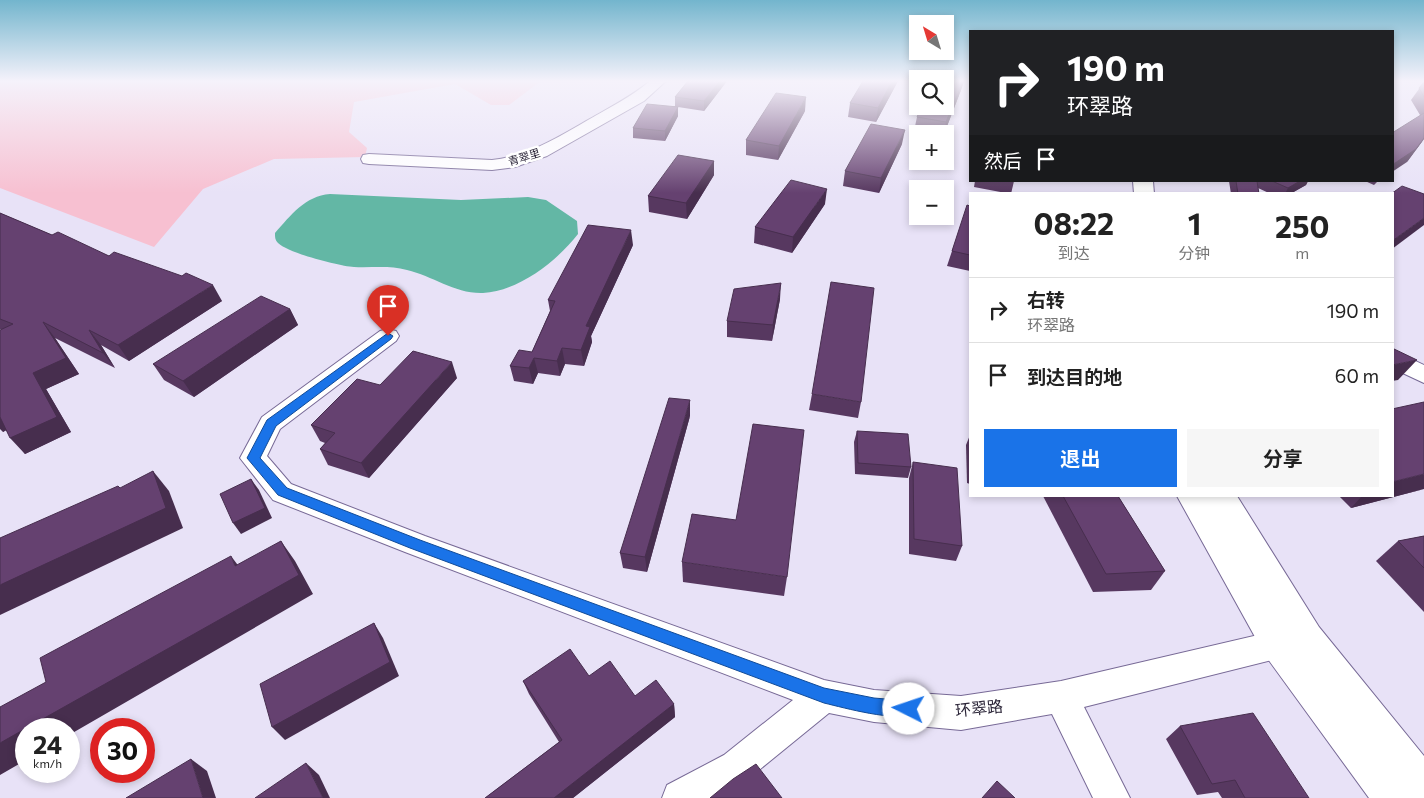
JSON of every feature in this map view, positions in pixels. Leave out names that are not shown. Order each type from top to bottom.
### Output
[{"type":"main road","points":[[1193,497],[1292,641],[1394,798]]},
{"type":"main road","points":[[1220,497],[1292,641],[1424,788]]},
{"type":"street","name":"青翠里","points":[[369,159],[492,165],[541,154],[604,118]]},
{"type":"street","name":"环翠路","points":[[388,336],[272,423],[254,458],[282,492],[824,696],[874,706],[961,713],[1061,697],[1292,641]]},
{"type":"street","points":[[1394,359],[1424,375]]},
{"type":"street","points":[[680,798],[736,767],[824,696]]},
{"type":"street","points":[[1061,697],[1112,798]]},
{"type":"shaded area","points":[[0,118],[351,118],[349,132],[367,148],[365,157],[274,159],[203,189],[154,247],[0,188]]},
{"type":"shaded area","points":[[330,194],[461,200],[528,197],[546,200],[577,221],[578,234],[548,264],[523,281],[497,291],[473,293],[400,268],[354,267],[326,262],[302,255],[278,243],[275,233],[293,213],[313,198]]},
{"type":"building","points":[[639,118],[672,118],[665,131],[633,128]]},
{"type":"building","points":[[760,118],[794,118],[779,146],[746,140]]},
{"type":"building","points":[[924,118],[948,118],[946,122]]},
{"type":"building","points":[[1416,118],[1424,118],[1424,138],[1416,149],[1394,164],[1394,132]]},
{"type":"building","points":[[871,124],[905,130],[881,178],[845,171]]},
{"type":"building","points":[[678,155],[714,161],[686,203],[648,196]]},
{"type":"building","points":[[791,180],[827,189],[793,237],[755,227]]},
{"type":"building","points":[[1236,182],[1257,182],[1259,192],[1238,192]]},
{"type":"building","points":[[1274,182],[1298,182],[1288,188]]},
{"type":"building","points":[[1402,186],[1424,194],[1424,218],[1394,240],[1394,192]]},
{"type":"building","points":[[967,205],[969,206],[969,255],[952,251]]},
{"type":"building","points":[[0,213],[52,235],[58,232],[109,256],[114,252],[182,276],[186,273],[213,285],[118,345],[89,330],[103,353],[43,322],[66,358],[33,373],[57,417],[10,438],[0,417],[0,330],[13,324],[0,319]]},
{"type":"building","points":[[588,225],[631,230],[586,326],[590,327],[581,350],[562,348],[557,361],[534,358],[529,368],[510,366],[519,350],[532,352],[555,301],[548,300]]},
{"type":"building","points":[[831,282],[874,288],[861,402],[812,394]]},
{"type":"building","points":[[781,283],[773,325],[727,321],[734,289]]},
{"type":"building","points":[[261,296],[290,309],[183,381],[153,364]]},
{"type":"building","points":[[1394,349],[1417,360],[1394,365]]},
{"type":"building","points":[[413,351],[452,362],[361,463],[320,449],[335,433],[311,425],[357,379],[380,385]]},
{"type":"building","points":[[669,398],[690,400],[645,557],[620,553]]},
{"type":"building","points":[[1424,402],[1424,474],[1394,482],[1394,409]]},
{"type":"building","points":[[753,424],[804,430],[787,577],[682,562],[692,514],[736,520]]},
{"type":"building","points":[[857,431],[908,434],[911,467],[858,463]]},
{"type":"building","points":[[913,462],[957,468],[962,546],[914,539]]},
{"type":"building","points":[[153,471],[166,508],[0,585],[0,538],[118,486],[120,488]]},
{"type":"building","points":[[251,479],[265,508],[233,523],[220,494]]},
{"type":"building","points":[[1064,497],[1119,497],[1165,571],[1106,574]]},
{"type":"building","points":[[1424,536],[1424,568],[1398,541]]},
{"type":"building","points":[[281,541],[299,575],[44,718],[15,718],[15,735],[0,743],[0,707],[46,682],[40,658],[231,556],[235,566]]},
{"type":"building","points":[[374,623],[390,662],[272,727],[260,684]]},
{"type":"building","points":[[570,649],[589,676],[610,661],[635,696],[656,680],[674,704],[554,798],[485,798],[562,740],[523,681]]},
{"type":"building","points":[[1253,713],[1309,798],[1245,798],[1235,780],[1212,784],[1180,726]]},
{"type":"building","points":[[191,759],[203,798],[126,798],[151,783],[155,783],[155,781]]},
{"type":"building","points":[[306,763],[323,798],[255,798]]},
{"type":"building","points":[[756,764],[782,798],[710,798],[733,779]]},
{"type":"building","points":[[997,781],[1015,798],[982,798]]},
{"type":"route","points":[[388,336],[272,423],[254,458],[282,492],[415,544],[824,696],[874,706],[909,709]]}]
